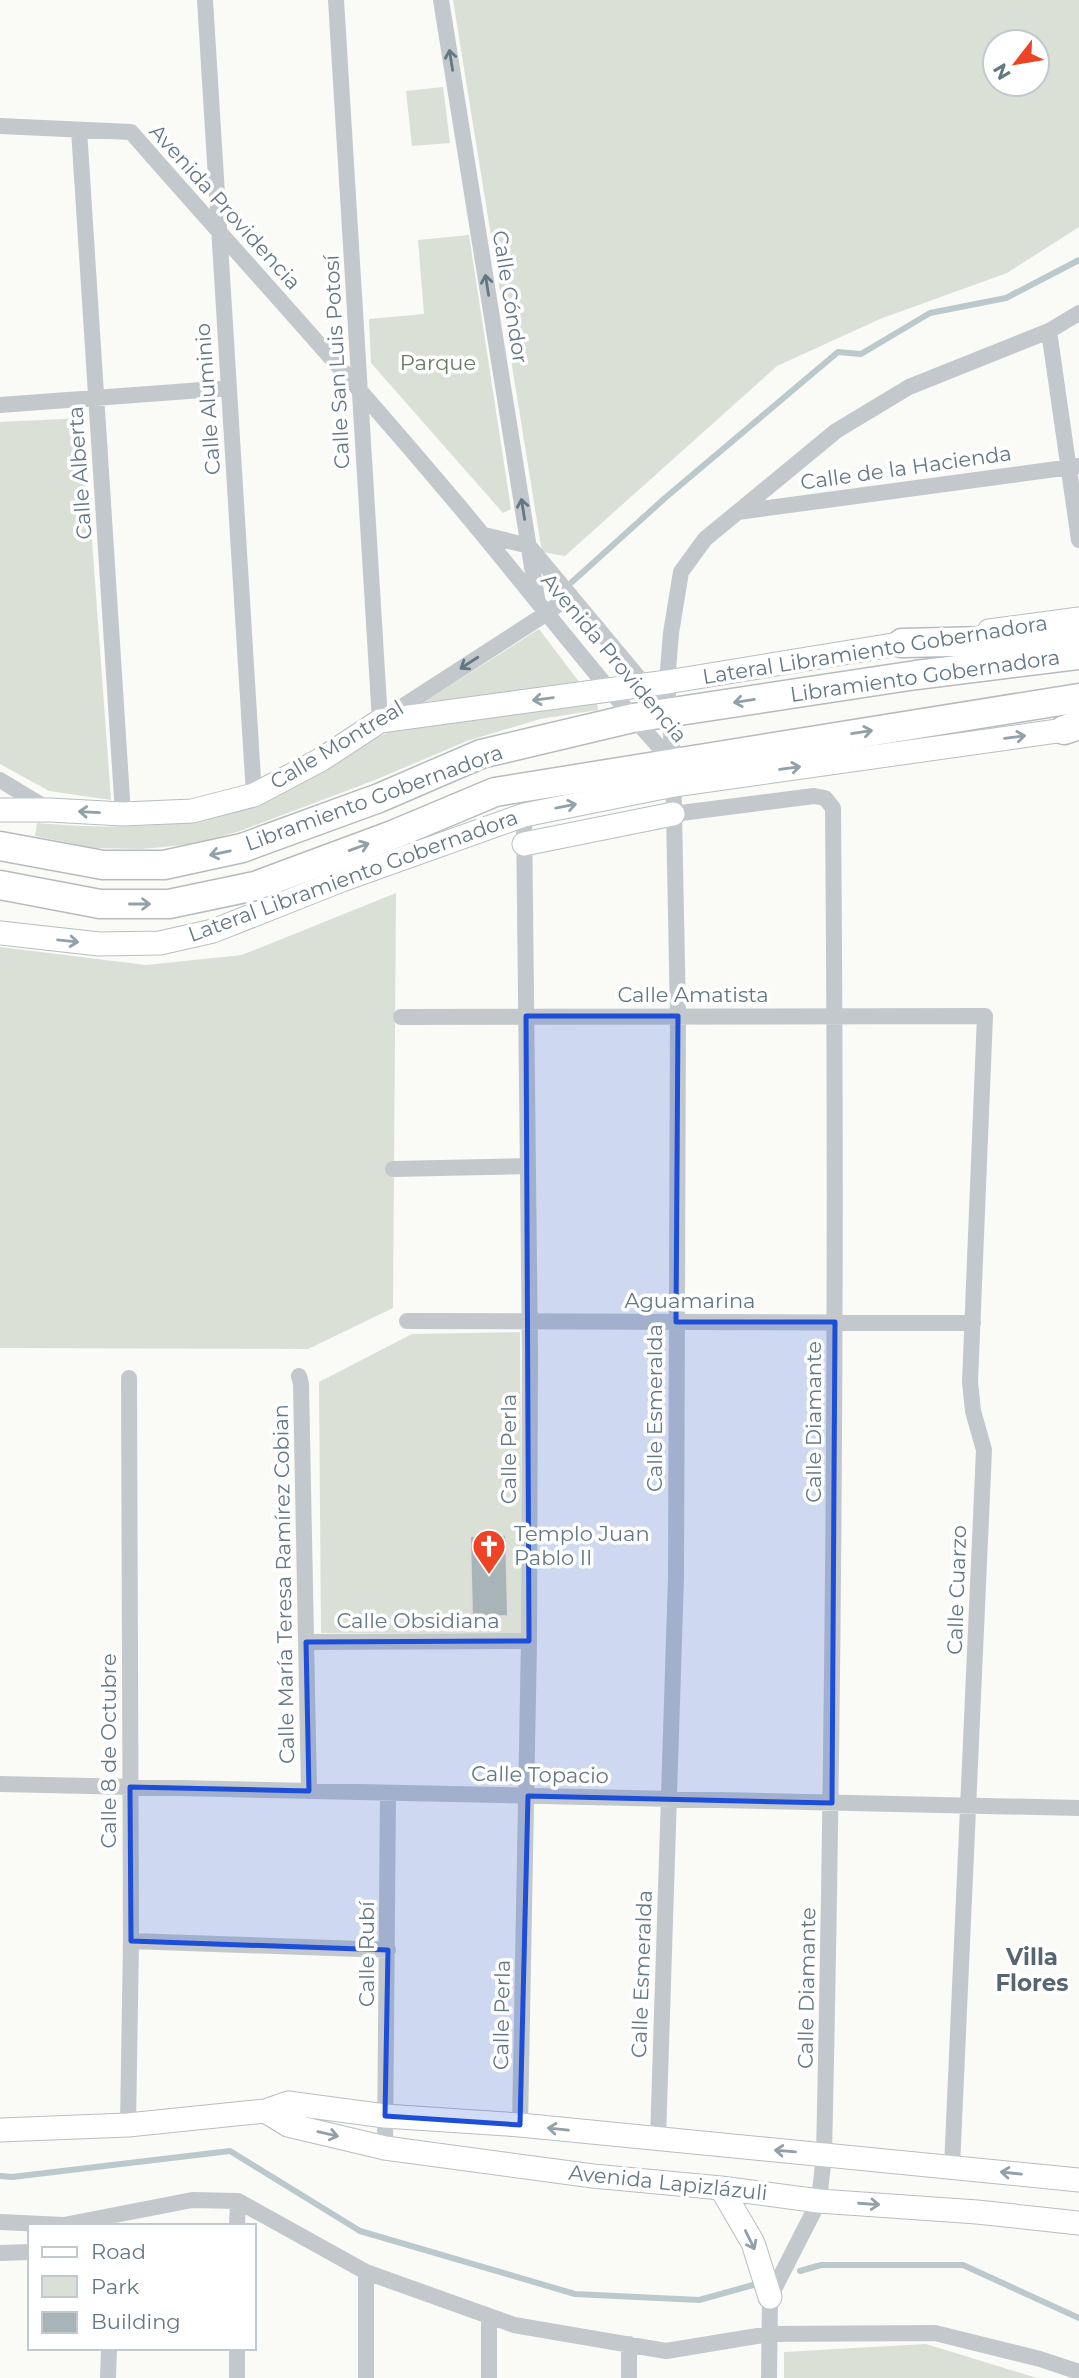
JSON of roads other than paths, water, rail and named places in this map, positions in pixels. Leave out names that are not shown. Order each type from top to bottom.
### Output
[{"type":"highway","points":[[902,643],[1079,639]]},
{"type":"highway","name":"Libramiento Gobernadora","points":[[0,846],[103,865],[164,865],[242,848],[379,797],[481,754],[633,718],[916,675],[1079,655]]},
{"type":"highway","name":"Libramiento Gobernadora","points":[[0,885],[100,904],[169,904],[255,886],[395,834],[495,792],[673,773],[1079,698]]},
{"type":"street","name":"Calle Aluminio","points":[[205,0],[254,795]]},
{"type":"street","name":"Calle San Luis Potosí","points":[[336,0],[380,721]]},
{"type":"street","name":"Calle Cóndor","points":[[441,0],[529,546],[543,607]]},
{"type":"street","name":"Avenida Providencia","points":[[0,126],[131,132],[359,388],[484,535],[633,718],[673,773]]},
{"type":"street","name":"Calle Alberta","points":[[79,130],[123,814]]},
{"type":"street","points":[[669,714],[667,682],[671,633],[681,572],[705,539],[836,431],[909,387],[1049,331],[1079,313]]},
{"type":"street","points":[[1049,331],[1074,467],[1079,540]]},
{"type":"street","points":[[0,405],[229,388]]},
{"type":"street","name":"Calle de la Hacienda","points":[[738,512],[1074,467]]},
{"type":"street","points":[[484,535],[529,546]]},
{"type":"street","name":"Avenida Providencia","points":[[529,546],[669,714],[673,773]]},
{"type":"street","name":"Calle Montreal","points":[[0,780],[50,810],[123,814],[192,811],[254,795],[322,759],[543,607],[570,595]]},
{"type":"street","name":"Lateral Libramiento Gobernadora","points":[[380,721],[667,682],[902,643],[1079,619]]},
{"type":"street","name":"Lateral Libramiento Gobernadora","points":[[0,933],[99,944],[159,943],[213,931],[342,880],[524,815],[673,773],[1074,728]]},
{"type":"street","name":"Calle Esmeralda","points":[[658,2139],[676,1577],[678,1016],[673,773]]},
{"type":"street","name":"Calle Diamante","points":[[673,814],[814,796],[825,798],[833,808],[835,1322],[832,1802],[824,2155],[819,2201]]},
{"type":"street","points":[[0,810],[50,810]]},
{"type":"street","points":[[524,844],[673,814]]},
{"type":"street","name":"Calle Perla","points":[[520,2125],[529,1641],[524,815]]},
{"type":"street","name":"Calle Amatista","points":[[401,1017],[985,1016]]},
{"type":"street","name":"Calle Cuarzo","points":[[951,2167],[984,1450],[973,1411],[970,1382],[985,1016]]},
{"type":"street","points":[[393,1169],[528,1166]]},
{"type":"street","name":"Aguamarina","points":[[407,1321],[973,1322]]},
{"type":"street","name":"Calle María Teresa Ramírez Cobian","points":[[299,1376],[309,1791]]},
{"type":"street","name":"Calle 8 de Octubre","points":[[128,2125],[131,1941],[129,1378]]},
{"type":"street","name":"Calle Obsidiana","points":[[306,1642],[529,1641]]},
{"type":"street","name":"Calle Topacio","points":[[0,1784],[1079,1808]]},
{"type":"street","name":"Calle Rubí","points":[[385,2148],[388,1793]]},
{"type":"street","points":[[131,1941],[388,1950]]},
{"type":"street","name":"Avenida Lapizlázuli","points":[[0,2130],[128,2125],[265,2111],[288,2102],[385,2116],[520,2125],[1079,2180]]},
{"type":"street","name":"Avenida Lapizlázuli","points":[[265,2111],[288,2126],[385,2148],[593,2176],[721,2188],[819,2201],[977,2212],[1079,2223]]},
{"type":"street","points":[[721,2188],[753,2243],[770,2297],[769,2378]]},
{"type":"street","points":[[76,2224],[110,2221],[192,2200],[237,2201],[366,2272],[514,2325],[666,2351],[769,2334],[934,2333],[1040,2358],[1079,2372]]},
{"type":"street","points":[[237,2201],[237,2224]]},
{"type":"street","points":[[770,2297],[819,2201]]},
{"type":"street","points":[[0,2222],[43,2224]]},
{"type":"street","points":[[0,2253],[28,2252]]},
{"type":"street","points":[[366,2272],[366,2378]]},
{"type":"street","points":[[489,2316],[489,2378]]},
{"type":"street","points":[[629,2344],[629,2378]]},
{"type":"street","points":[[108,2378],[109,2350]]},
{"type":"street","points":[[237,2350],[237,2378]]},
{"type":"waterway","points":[[572,582],[665,498],[838,352],[861,354],[930,313],[1006,298],[1079,260]]},
{"type":"waterway","points":[[0,2176],[12,2177],[230,2151],[360,2231],[575,2294],[699,2300],[753,2285]]},
{"type":"waterway","points":[[800,2271],[821,2265],[963,2265],[1079,2318]]},
{"type":"place","name":"Templo Juan Pablo II","points":[[489,1576]]},
{"type":"district","name":"Villa Flores","points":[[1032,1970]]},
{"type":"park label","name":"Parque","points":[[438,363]]}]
